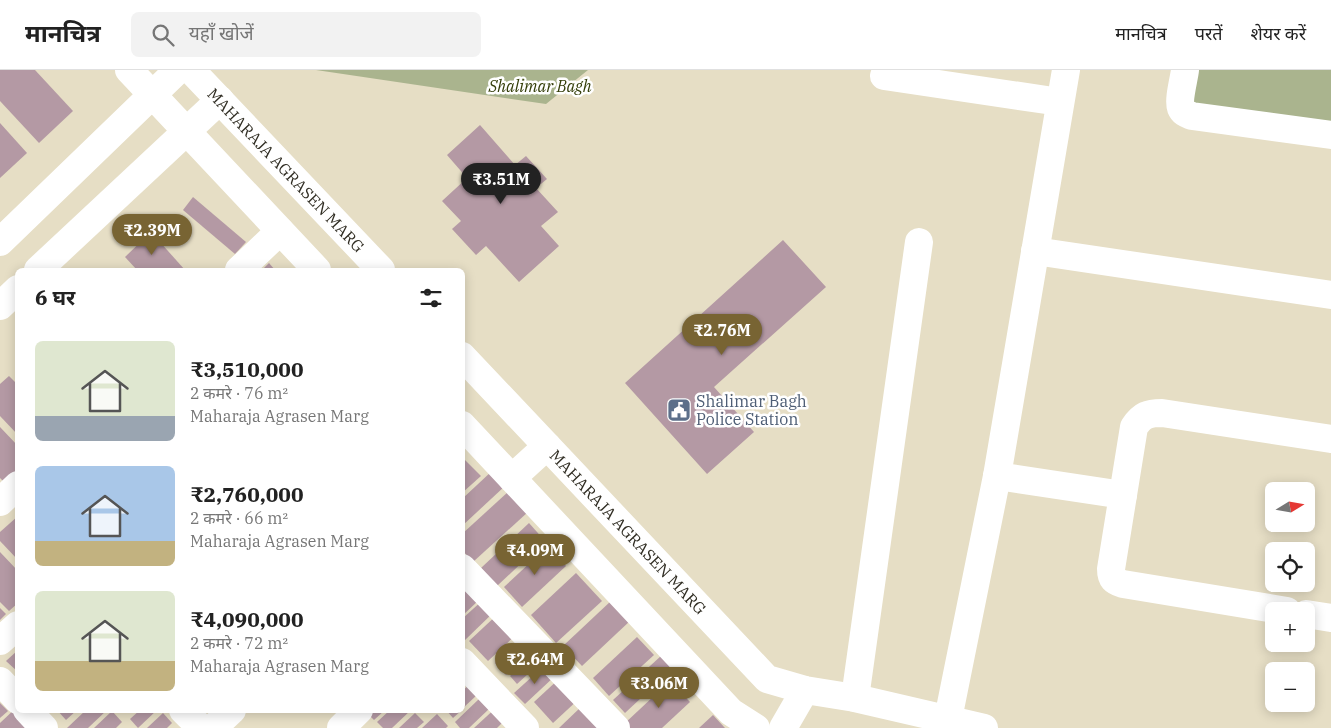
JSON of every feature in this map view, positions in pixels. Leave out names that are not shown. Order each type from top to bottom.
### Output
[{"type":"street","points":[[129,70],[315,268]]},
{"type":"street","points":[[0,242],[178,70]]},
{"type":"street","name":"MAHARAJA AGRASEN MARG","points":[[192,70],[379,268]]},
{"type":"street","points":[[948,719],[997,476],[1066,70]]},
{"type":"street","points":[[1185,70],[1181,101],[1181,108],[1184,113],[1192,116],[1331,135]]},
{"type":"street","points":[[884,76],[1060,102]]},
{"type":"street","points":[[40,268],[220,100]]},
{"type":"street","points":[[241,268],[280,231]]},
{"type":"street","points":[[855,698],[919,242]]},
{"type":"street","points":[[1035,251],[1331,295]]},
{"type":"street","points":[[0,306],[15,292]]},
{"type":"street","name":"MAHARAJA AGRASEN MARG","points":[[465,359],[767,679],[805,690],[855,698],[984,728]]},
{"type":"street","points":[[1265,607],[1116,582],[1111,577],[1134,427],[1140,417],[1150,413],[1162,413],[1331,439]]},
{"type":"street","points":[[465,428],[731,712],[756,728]]},
{"type":"street","points":[[512,478],[547,446]]},
{"type":"street","points":[[997,476],[1123,496]]},
{"type":"street","points":[[0,502],[15,488]]},
{"type":"street","points":[[465,571],[616,728]]},
{"type":"street","points":[[1315,615],[1331,618]]},
{"type":"street","points":[[0,641],[15,628]]},
{"type":"street","points":[[465,665],[524,728]]},
{"type":"street","points":[[0,681],[15,697]]},
{"type":"street","points":[[783,728],[805,690]]},
{"type":"street","points":[[30,713],[44,728]]},
{"type":"street","points":[[187,713],[200,728]]},
{"type":"street","points":[[212,728],[229,713]]},
{"type":"green space","name":"Shalimar Bagh","points":[[316,70],[588,70],[546,104]]},
{"type":"green space","points":[[1194,70],[1331,70],[1331,126],[1189,104]]},
{"type":"building","points":[[0,70],[35,70],[73,111],[39,143],[0,101]]},
{"type":"building","points":[[0,123],[27,153],[0,178]]},
{"type":"building","points":[[480,125],[515,165],[526,156],[547,179],[536,188],[558,212],[541,226],[559,246],[519,282],[486,246],[476,255],[452,229],[461,221],[442,201],[467,178],[447,155]]},
{"type":"building","points":[[193,197],[246,242],[235,254],[183,210]]},
{"type":"building","points":[[151,232],[183,268],[135,268],[125,257]]},
{"type":"building","points":[[783,240],[826,287],[714,387],[754,432],[707,474],[625,383]]},
{"type":"building","points":[[269,263],[273,268],[264,268]]},
{"type":"building","points":[[9,376],[15,382],[15,432],[0,416],[0,384]]},
{"type":"building","points":[[0,427],[15,443],[15,480],[8,486],[0,478]]},
{"type":"building","points":[[465,460],[481,476],[465,490]]},
{"type":"building","points":[[492,471],[505,486],[465,523],[465,496]]},
{"type":"building","points":[[509,491],[528,512],[473,562],[465,553],[465,531]]},
{"type":"building","points":[[15,519],[15,557],[0,541],[0,532]]},
{"type":"building","points":[[529,523],[545,541],[497,586],[481,568]]},
{"type":"building","points":[[548,546],[566,566],[522,607],[504,587]]},
{"type":"building","points":[[0,552],[15,568],[15,606],[9,611],[0,602]]},
{"type":"building","points":[[576,573],[602,601],[556,643],[531,615]]},
{"type":"building","points":[[465,585],[479,600],[465,613]]},
{"type":"building","points":[[484,599],[495,611],[465,640],[465,616]]},
{"type":"building","points":[[612,600],[631,620],[582,666],[563,646]]},
{"type":"building","points":[[0,608],[6,614],[0,620]]},
{"type":"building","points":[[499,613],[518,633],[488,661],[469,641]]},
{"type":"building","points":[[637,637],[654,655],[609,696],[593,678]]},
{"type":"building","points":[[519,640],[530,652],[506,675],[495,663]]},
{"type":"building","points":[[15,653],[15,669],[6,661]]},
{"type":"building","points":[[533,655],[540,663],[517,684],[510,676]]},
{"type":"building","points":[[662,655],[673,668],[625,713],[613,700]]},
{"type":"building","points":[[545,665],[555,676],[525,704],[514,693]]},
{"type":"building","points":[[561,677],[580,698],[553,723],[534,702]]},
{"type":"building","points":[[670,681],[690,702],[662,728],[628,728],[624,724]]},
{"type":"building","points":[[470,684],[478,694],[465,706],[465,688]]},
{"type":"building","points":[[480,698],[490,708],[469,728],[460,728],[455,722]]},
{"type":"building","points":[[0,703],[8,711],[0,718]]},
{"type":"building","points":[[499,705],[509,716],[497,728],[474,728]]},
{"type":"building","points":[[583,705],[601,728],[559,728]]},
{"type":"building","points":[[15,709],[15,713],[24,713],[37,728],[0,728],[0,723]]},
{"type":"building","points":[[60,713],[74,713],[66,720]]},
{"type":"building","points":[[83,713],[104,713],[88,728],[67,728]]},
{"type":"building","points":[[110,713],[114,713],[122,722],[116,728],[94,728]]},
{"type":"building","points":[[137,713],[154,713],[138,728],[130,719]]},
{"type":"building","points":[[163,713],[172,723],[167,728],[147,728]]},
{"type":"building","points":[[367,713],[382,713],[374,720]]},
{"type":"building","points":[[387,713],[408,713],[392,728],[383,728],[377,722]]},
{"type":"building","points":[[415,713],[424,722],[417,728],[399,728]]},
{"type":"building","points":[[449,713],[459,713],[453,718]]},
{"type":"building","points":[[437,714],[448,726],[446,728],[422,728]]},
{"type":"building","points":[[713,715],[725,728],[699,728]]},
{"type":"place","name":"Shalimar Bagh Police Station","points":[[679,410]]}]
